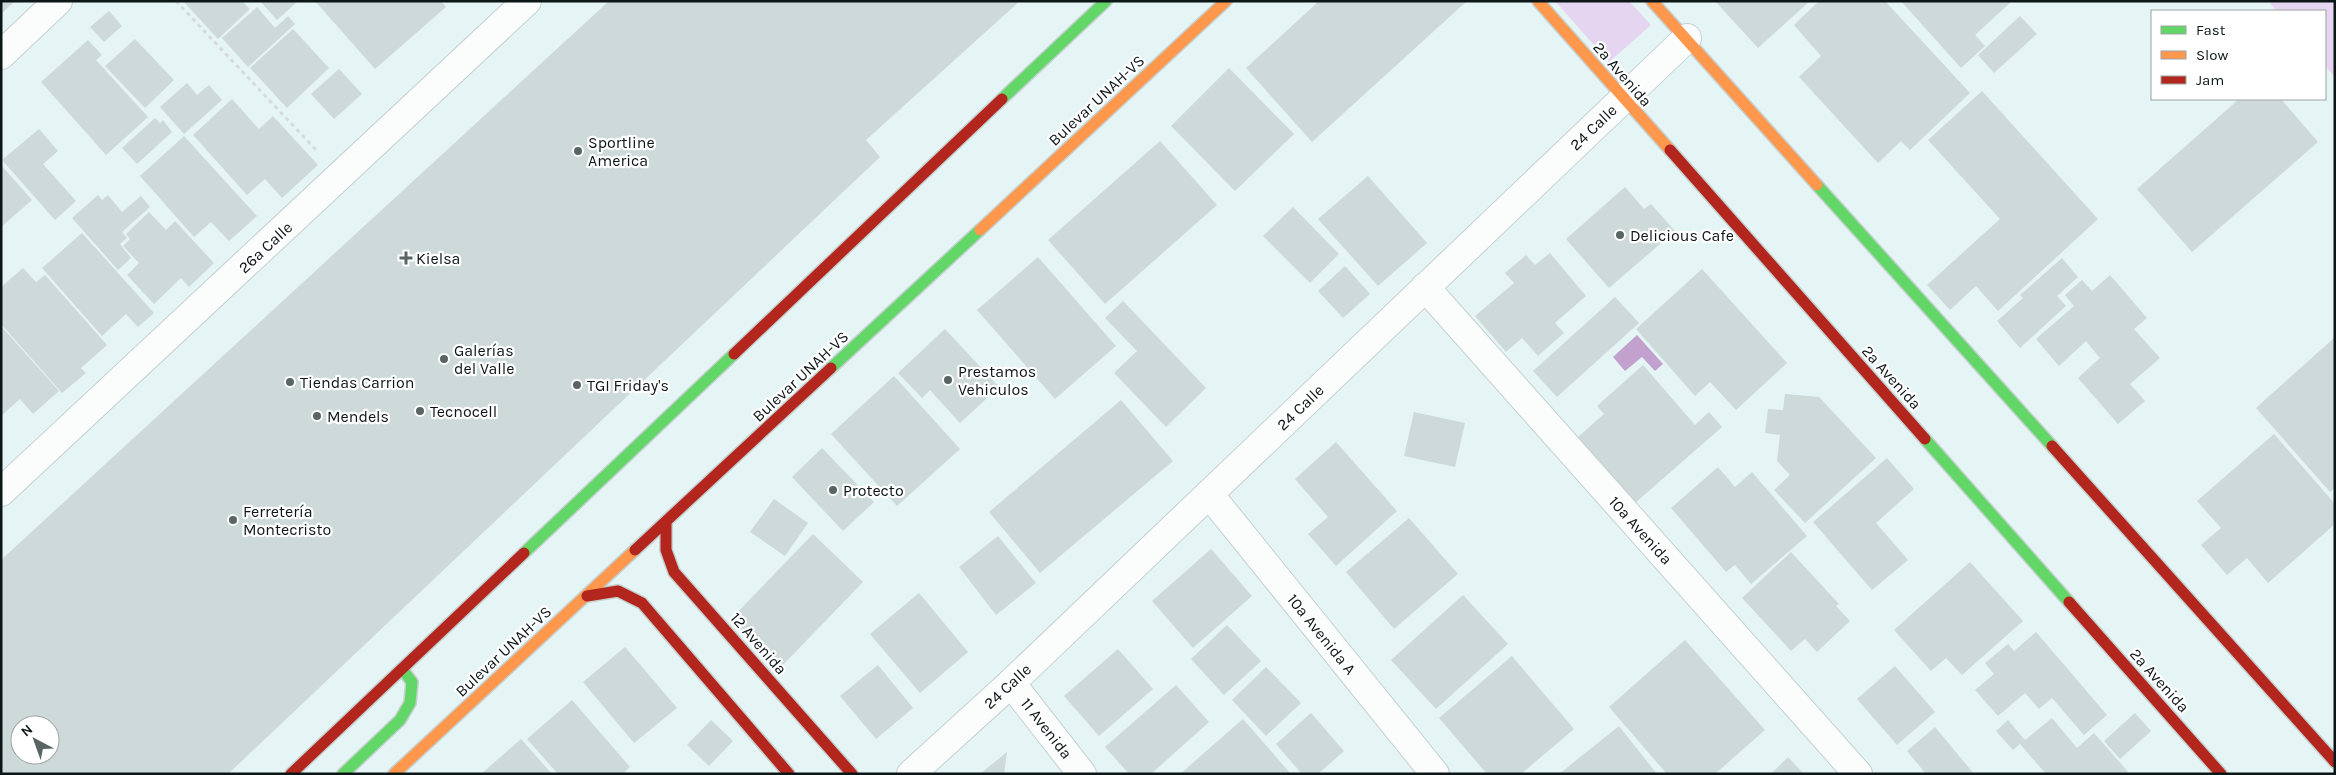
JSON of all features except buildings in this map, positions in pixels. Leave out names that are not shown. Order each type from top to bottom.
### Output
[{"type":"street","points":[[1,55],[58,1]]},
{"type":"street","name":"26a Calle","points":[[1,492],[527,1]]},
{"type":"street","points":[[291,774],[1106,1]]},
{"type":"street","name":"Bulevar UNAH-VS","points":[[394,774],[1226,1]]},
{"type":"street","name":"2a Avenida","points":[[1538,1],[2222,774]]},
{"type":"street","points":[[1652,1],[2335,762]]},
{"type":"street","name":"24 Calle","points":[[912,774],[1012,683],[1687,38]]},
{"type":"street","name":"10a Avenida","points":[[1425,287],[1858,774]]},
{"type":"street","name":"10a Avenida A","points":[[1209,494],[1435,774]]},
{"type":"street","name":"12 Avenida","points":[[666,523],[666,550],[674,572],[852,774]]},
{"type":"street","points":[[587,596],[618,592],[642,603],[789,774]]},
{"type":"street","points":[[343,774],[400,720],[410,702],[412,682],[402,669]]},
{"type":"street","name":"11 Avenida","points":[[1012,683],[1082,774]]},
{"type":"path","points":[[176,1],[341,176]]},
{"type":"shaded area","points":[[1555,1],[1629,1],[1651,25],[1609,62]]},
{"type":"shaded area","points":[[2268,1],[2335,1],[2335,77],[2326,67],[2326,10],[2276,10]]},
{"type":"shaded area","points":[[1637,335],[1663,364],[1655,371],[1642,357],[1625,371],[1613,357]]},
{"type":"traffic: fast","points":[[1002,99],[1106,1]]},
{"type":"traffic: fast","points":[[1817,185],[2052,446]]},
{"type":"traffic: fast","points":[[831,368],[980,230]]},
{"type":"traffic: fast","points":[[524,553],[734,354]]},
{"type":"traffic: fast","points":[[1925,439],[2069,602]]},
{"type":"traffic: fast","points":[[343,774],[400,720],[410,703],[412,682],[402,669]]},
{"type":"traffic: slow","points":[[980,230],[1226,1]]},
{"type":"traffic: slow","points":[[1538,1],[1670,150]]},
{"type":"traffic: slow","points":[[1652,1],[1817,185]]},
{"type":"traffic: slow","points":[[394,774],[635,550]]},
{"type":"traffic: jam","points":[[734,354],[1002,99]]},
{"type":"traffic: jam","points":[[1670,150],[1925,439]]},
{"type":"traffic: jam","points":[[635,550],[831,368]]},
{"type":"traffic: jam","points":[[2052,446],[2335,762]]},
{"type":"traffic: jam","points":[[666,523],[666,550],[674,572],[852,774]]},
{"type":"traffic: jam","points":[[291,774],[524,553]]},
{"type":"traffic: jam","points":[[587,596],[618,591],[642,603],[789,774]]},
{"type":"traffic: jam","points":[[2069,602],[2221,774]]},
{"type":"place","name":"Sportline America","points":[[578,151]]},
{"type":"place","name":"Delicious Cafe","points":[[1620,235]]},
{"type":"place","name":"Kielsa","points":[[406,258]]},
{"type":"place","name":"Galerías del Valle","points":[[444,359]]},
{"type":"place","name":"Prestamos Vehiculos","points":[[948,380]]},
{"type":"place","name":"Tiendas Carrion","points":[[290,382]]},
{"type":"place","name":"TGI Friday's","points":[[577,385]]},
{"type":"place","name":"Tecnocell","points":[[420,411]]},
{"type":"place","name":"Mendels","points":[[317,416]]},
{"type":"place","name":"Protecto","points":[[833,490]]},
{"type":"place","name":"Ferretería Montecristo","points":[[233,520]]}]
